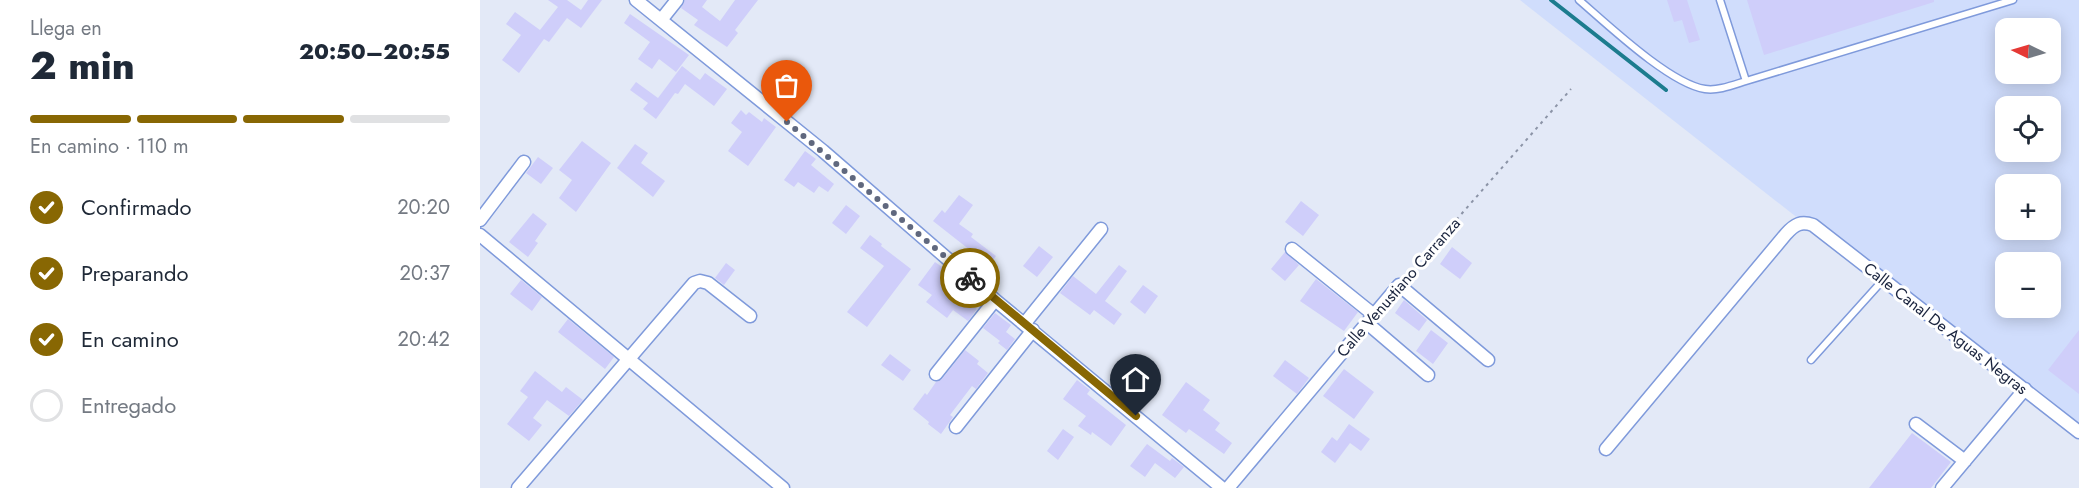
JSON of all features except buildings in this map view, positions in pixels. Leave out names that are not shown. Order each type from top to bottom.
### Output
[{"type":"street","points":[[636,0],[823,151],[995,300],[1222,488]]},
{"type":"street","points":[[661,20],[677,0]]},
{"type":"street","points":[[480,220],[524,162]]},
{"type":"street","name":"Calle Canal De Aguas Negras","points":[[1605,449],[1793,226],[1801,223],[1814,225],[2079,432]]},
{"type":"street","points":[[956,427],[1101,229]]},
{"type":"street","points":[[480,235],[783,488]]},
{"type":"street","points":[[1292,249],[1428,375]]},
{"type":"street","points":[[518,488],[694,283],[700,281],[708,283],[750,316]]},
{"type":"street","points":[[1399,285],[1488,360]]},
{"type":"street","name":"Calle Venustiano Carranza","points":[[1228,488],[1399,285]]},
{"type":"street","points":[[936,374],[995,300]]},
{"type":"street","points":[[1942,488],[2025,389]]},
{"type":"street","points":[[1916,424],[1965,461]]},
{"type":"lane","points":[[1579,0],[1656,64],[1694,86],[1707,89],[1746,81],[2013,0]]},
{"type":"lane","points":[[1720,0],[1746,81]]},
{"type":"lane","points":[[1811,360],[1883,279]]},
{"type":"path","name":"Calle Venustiano Carranza","points":[[1399,285],[1571,89]]},
{"type":"shaded area","points":[[1520,0],[2079,0],[2079,439]]},
{"type":"waterway","points":[[1551,0],[1666,90]]},
{"type":"way so far","points":[[787,122],[970,278]]},
{"type":"route","points":[[970,278],[1136,416]]}]
